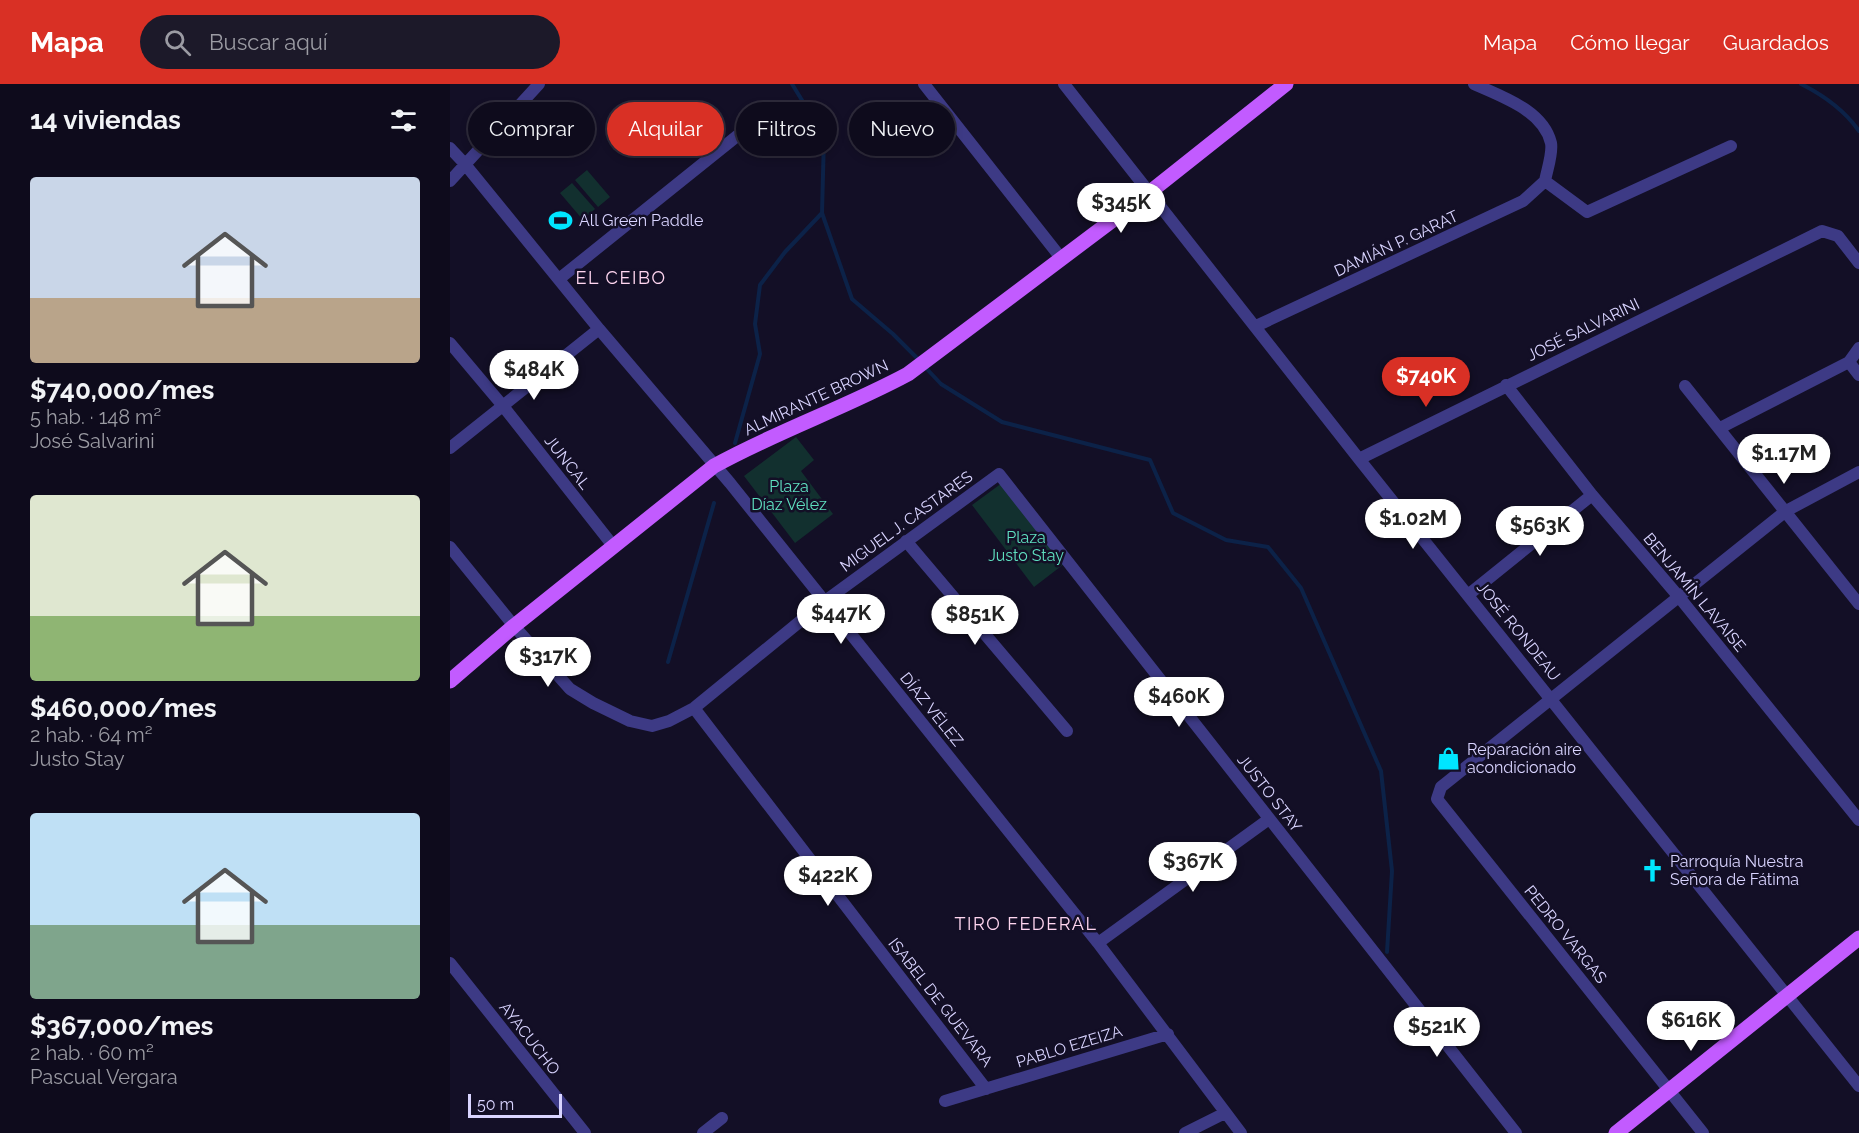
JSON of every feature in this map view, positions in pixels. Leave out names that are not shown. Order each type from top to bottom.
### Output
[{"type":"main road","name":"ALMIRANTE BROWN","points":[[450,681],[514,626],[714,466],[751,446],[874,392],[908,374],[1150,192],[1286,84]]},
{"type":"main road","points":[[1616,1133],[1859,938]]},
{"type":"street","points":[[450,181],[464,163],[539,84]]},
{"type":"street","points":[[924,84],[1061,258]]},
{"type":"street","name":"JOSÉ RONDEAU","points":[[1064,84],[1786,996],[1857,1080]]},
{"type":"street","points":[[1474,84],[1518,105],[1540,122],[1551,144],[1545,181],[1587,212],[1731,146]]},
{"type":"street","points":[[559,279],[736,137]]},
{"type":"street","name":"DÍAZ VÉLEZ","points":[[450,148],[730,483],[825,601],[1098,943],[1241,1133]]},
{"type":"street","name":"DAMIÁN P. GARAT","points":[[1256,326],[1523,201],[1545,181]]},
{"type":"street","name":"JOSÉ SALVARINI","points":[[1359,459],[1822,231],[1838,236],[1859,263]]},
{"type":"street","points":[[450,448],[599,329]]},
{"type":"street","name":"JUNCAL","points":[[450,343],[503,406],[614,547]]},
{"type":"street","points":[[1720,428],[1849,362],[1859,348]]},
{"type":"street","points":[[1849,362],[1859,375]]},
{"type":"street","name":"BENJAMÍN LAVAISE","points":[[1506,385],[1592,495],[1679,597],[1859,820]]},
{"type":"street","points":[[1685,386],[1859,604]]},
{"type":"street","points":[[1552,699],[1786,511],[1859,472]]},
{"type":"street","name":"MIGUEL J. CASTARES","points":[[450,547],[514,626],[570,689],[630,721],[652,726],[669,721],[694,708],[825,601],[999,474]]},
{"type":"street","name":"JUSTO STAY","points":[[999,474],[1516,1133]]},
{"type":"street","points":[[1468,595],[1592,495]]},
{"type":"street","points":[[906,541],[1067,731]]},
{"type":"street","name":"PEDRO VARGAS","points":[[1552,699],[1441,787],[1437,799],[1703,1133]]},
{"type":"street","name":"ISABEL DE GUEVARA","points":[[694,708],[986,1089]]},
{"type":"street","points":[[1098,943],[1269,819]]},
{"type":"street","name":"AYACUCHO","points":[[450,963],[585,1133]]},
{"type":"street","name":"PABLO EZEIZA","points":[[945,1101],[1168,1034]]},
{"type":"street","points":[[1185,1133],[1226,1113]]},
{"type":"street","points":[[703,1133],[722,1118]]},
{"type":"green space","points":[[587,170],[610,197],[598,207],[575,180]]},
{"type":"green space","points":[[572,183],[595,209],[583,220],[560,193]]},
{"type":"green space","name":"Plaza Díaz Vélez","points":[[796,437],[814,460],[801,471],[833,514],[795,543],[744,476]]},
{"type":"green space","name":"Plaza Justo Stay","points":[[1002,483],[1064,564],[1034,587],[972,505]]},
{"type":"waterway","points":[[792,84],[824,136],[822,213],[852,299],[920,361]]},
{"type":"waterway","points":[[1801,84],[1833,104],[1859,131]]},
{"type":"waterway","points":[[735,443],[760,354],[755,324],[760,285],[785,252],[822,213]]},
{"type":"waterway","points":[[925,367],[941,384],[1002,422],[1150,460],[1173,513],[1226,540],[1268,547],[1301,588],[1381,771],[1392,871],[1387,952]]},
{"type":"waterway","points":[[668,662],[714,503]]},
{"type":"place","name":"All Green Paddle","points":[[561,220]]},
{"type":"place","name":"Reparación aire acondicionado","points":[[1449,758]]},
{"type":"place","name":"Parroquía Nuestra Señora de Fátima","points":[[1652,870]]},
{"type":"district","name":"EL CEIBO","points":[[621,278]]},
{"type":"district","name":"TIRO FEDERAL","points":[[1026,924]]}]
